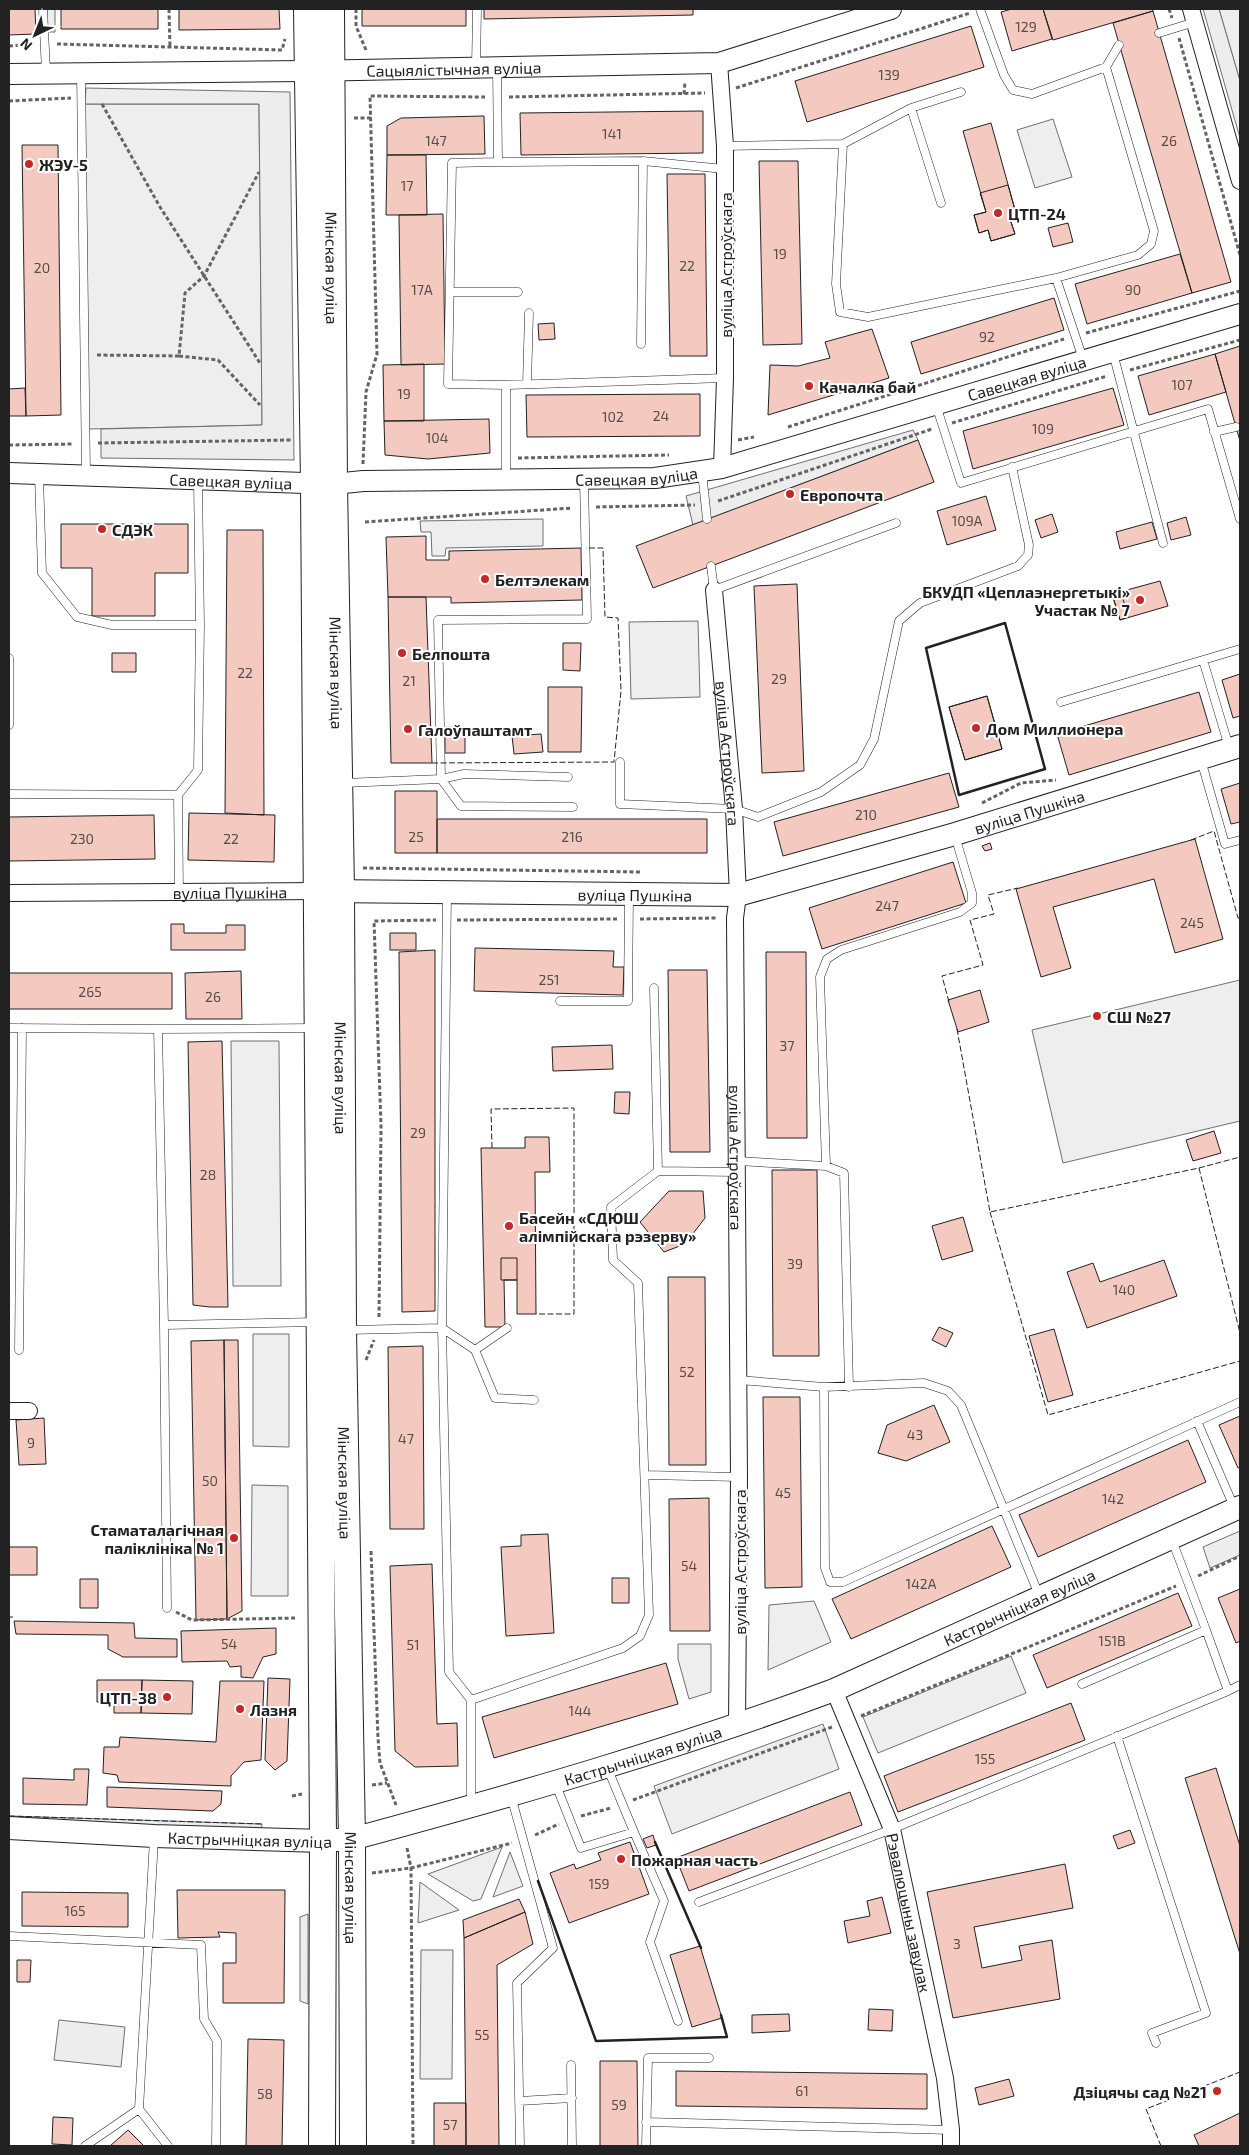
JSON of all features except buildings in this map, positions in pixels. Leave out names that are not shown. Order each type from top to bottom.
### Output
[{"type":"main road","name":"Мінская вуліца","points":[[307,9],[319,71],[324,484],[343,1330],[352,1839],[353,2146]]},
{"type":"main road","name":"Мінская вуліца","points":[[319,71],[331,9]]},
{"type":"main road","name":"Мінская вуліца","points":[[322,2146],[323,1841],[318,1028],[333,884],[338,782],[324,484]]},
{"type":"main road","name":"вуліца Пушкіна","points":[[333,884],[447,892],[738,895],[955,834],[1235,748]]},
{"type":"main road","name":"Кастрычніцкая вуліца","points":[[9,1828],[154,1836],[323,1841],[352,1839],[555,1783],[737,1726],[834,1690],[1238,1508]]},
{"type":"street","name":"Сацыялістычная вуліца","points":[[9,74],[319,71],[718,63],[891,9]]},
{"type":"street","points":[[1193,15],[1240,180]]},
{"type":"street","name":"вуліца Астроўскага","points":[[718,63],[725,146],[726,378],[722,468]]},
{"type":"street","name":"Савецкая вуліца","points":[[9,473],[324,484],[363,481],[655,478],[722,468],[1240,314]]},
{"type":"street","name":"вуліца Астроўскага","points":[[714,590],[734,809],[738,895],[735,918],[739,1380],[737,1726]]},
{"type":"street","name":"вуліца Пушкіна","points":[[9,894],[179,891],[333,884]]},
{"type":"street","points":[[9,1411],[29,1411]]},
{"type":"street","name":"Рэвалюцыны завулак","points":[[834,1690],[892,1829],[945,2078],[951,2138]]},
{"type":"lane","points":[[43,9],[46,73]]},
{"type":"lane","points":[[476,68],[477,9]]},
{"type":"lane","points":[[980,9],[1004,75],[1013,90],[1032,94],[1106,67],[1120,46]]},
{"type":"lane","points":[[1159,33],[1176,28],[1193,15]]},
{"type":"lane","points":[[843,144],[836,284],[840,312],[868,317],[1056,278],[1138,256],[1152,244],[1154,231],[1106,67]]},
{"type":"lane","points":[[496,68],[498,162]]},
{"type":"lane","points":[[81,73],[86,355],[86,476]]},
{"type":"lane","points":[[725,146],[843,144],[911,108],[961,92]]},
{"type":"lane","points":[[911,108],[940,203]]},
{"type":"lane","points":[[641,344],[643,160]]},
{"type":"lane","points":[[724,169],[643,160],[452,163],[448,384],[506,385],[726,378]]},
{"type":"lane","points":[[1056,278],[1084,360]]},
{"type":"lane","points":[[451,292],[518,292]]},
{"type":"lane","points":[[527,384],[529,313]]},
{"type":"lane","points":[[1112,351],[1163,543]]},
{"type":"lane","points":[[506,385],[506,479]]},
{"type":"lane","points":[[936,404],[961,483],[1208,409],[1240,519]]},
{"type":"lane","points":[[1214,432],[1236,427]]},
{"type":"lane","points":[[620,762],[620,804],[734,809],[758,817],[821,792],[860,765],[874,738],[899,621],[920,604],[1018,566],[1028,556],[1029,545],[1012,467]]},
{"type":"lane","points":[[702,471],[707,519]]},
{"type":"lane","points":[[39,475],[42,573],[78,618],[112,625],[200,625]]},
{"type":"lane","points":[[573,807],[461,806],[440,779],[438,620],[587,619],[584,478]]},
{"type":"lane","points":[[179,891],[178,795],[198,770],[200,625],[198,480]]},
{"type":"lane","points":[[711,566],[714,590],[896,523]]},
{"type":"lane","points":[[1061,702],[1240,649]]},
{"type":"lane","points":[[9,658],[9,725]]},
{"type":"lane","points":[[1203,660],[1235,748]]},
{"type":"lane","points":[[1200,758],[1225,844],[1240,840]]},
{"type":"lane","points":[[338,782],[440,779],[464,774],[568,777]]},
{"type":"lane","points":[[9,794],[178,795]]},
{"type":"lane","points":[[826,1166],[820,977],[827,959],[841,950],[960,912],[972,903],[972,893],[955,834]]},
{"type":"lane","points":[[447,892],[442,1328],[449,1672],[471,1700],[469,1789],[471,1807]]},
{"type":"lane","points":[[560,1001],[628,1001],[628,894]]},
{"type":"lane","points":[[654,988],[658,1171]]},
{"type":"lane","points":[[9,1028],[318,1028]]},
{"type":"lane","points":[[19,1350],[22,1028]]},
{"type":"lane","points":[[158,1028],[167,1608]]},
{"type":"lane","points":[[471,1700],[623,1648],[640,1636],[649,1615],[638,1283],[613,1260],[611,1207],[658,1171],[737,1167],[826,1166],[844,1173],[849,1386]]},
{"type":"lane","points":[[164,1325],[319,1322]]},
{"type":"lane","points":[[343,1330],[442,1328],[475,1350],[496,1398],[534,1400]]},
{"type":"lane","points":[[475,1350],[507,1328]]},
{"type":"lane","points":[[739,1380],[824,1387],[924,1384],[948,1391],[962,1405],[1040,1597]]},
{"type":"lane","points":[[824,1387],[825,1568],[830,1582],[843,1582],[1240,1402]]},
{"type":"lane","points":[[1197,1422],[1238,1508]]},
{"type":"lane","points":[[645,1475],[739,1477]]},
{"type":"lane","points":[[1171,1538],[1228,1691]]},
{"type":"lane","points":[[1082,1684],[1206,1630]]},
{"type":"lane","points":[[699,1902],[892,1829],[1240,1685]]},
{"type":"lane","points":[[1117,1736],[1206,2013],[1152,2033],[1156,2043]]},
{"type":"lane","points":[[606,1767],[664,1901],[650,1942],[678,2021]]},
{"type":"lane","points":[[555,1783],[581,1848],[634,1832]]},
{"type":"lane","points":[[511,1796],[553,1948],[518,1983],[520,2146]]},
{"type":"lane","points":[[154,1836],[139,2110],[168,2146]]},
{"type":"lane","points":[[9,1936],[202,1945],[204,2019],[217,2041],[216,2146]]},
{"type":"lane","points":[[646,2146],[648,2058],[709,2058]]},
{"type":"lane","points":[[571,2065],[572,2146]]},
{"type":"lane","points":[[519,2101],[572,2098]]},
{"type":"lane","points":[[85,2146],[139,2110]]},
{"type":"lane","points":[[646,2122],[951,2138]]},
{"type":"path","points":[[169,9],[170,47]]},
{"type":"path","points":[[356,9],[356,26],[366,50],[375,50]]},
{"type":"path","points":[[363,467],[366,392],[377,354],[370,96],[497,98],[721,93],[980,9]]},
{"type":"path","points":[[1169,9],[1240,256]]},
{"type":"path","points":[[9,46],[45,43],[282,50],[285,37]]},
{"type":"path","points":[[9,101],[81,98]]},
{"type":"path","points":[[102,104],[160,207],[260,363]]},
{"type":"path","points":[[179,356],[185,293],[204,276],[259,172]]},
{"type":"path","points":[[783,428],[1076,335],[1240,291]]},
{"type":"path","points":[[86,355],[179,356],[218,360],[260,404]]},
{"type":"path","points":[[723,443],[755,437]]},
{"type":"path","points":[[92,443],[295,440]]},
{"type":"path","points":[[9,446],[83,444]]},
{"type":"path","points":[[506,458],[670,455]]},
{"type":"path","points":[[977,805],[1021,783],[1064,780]]},
{"type":"path","points":[[333,884],[369,868],[642,872]]},
{"type":"path","points":[[366,1365],[379,1329],[381,1126],[374,921],[724,918]]},
{"type":"path","points":[[371,1547],[380,1763],[396,1806]]},
{"type":"path","points":[[167,1608],[192,1620],[297,1618]]},
{"type":"path","points":[[407,1848],[411,1868],[413,2146]]},
{"type":"shaded area","points":[[46,9],[55,9],[55,32],[46,32]]},
{"type":"shaded area","points":[[1203,9],[1219,9],[1240,81],[1240,138]]},
{"type":"shaded area","points":[[1219,9],[1240,9],[1240,81]]},
{"type":"shaded area","points":[[86,88],[290,92],[294,460],[101,458],[101,429],[262,425],[259,104],[85,104]]},
{"type":"shaded area","points":[[81,104],[259,104],[262,425],[89,429]]},
{"type":"shaded area","points":[[1053,119],[1072,177],[1035,188],[1017,130]]},
{"type":"shaded area","points":[[913,430],[918,440],[693,525],[686,496]]},
{"type":"shaded area","points":[[543,519],[543,546],[446,548],[445,556],[432,556],[431,532],[421,532],[420,521]]},
{"type":"shaded area","points":[[698,621],[700,697],[631,699],[629,622]]},
{"type":"shaded area","points":[[1240,980],[1240,1121],[1063,1163],[1032,1030]]},
{"type":"shaded area","points":[[231,1041],[279,1041],[281,1286],[233,1286]]},
{"type":"shaded area","points":[[253,1334],[289,1334],[289,1447],[253,1446]]},
{"type":"shaded area","points":[[252,1485],[288,1486],[288,1596],[251,1596]]},
{"type":"shaded area","points":[[1240,1531],[1240,1555],[1210,1568],[1203,1547]]},
{"type":"shaded area","points":[[814,1601],[831,1642],[768,1670],[769,1605]]},
{"type":"shaded area","points":[[678,1644],[711,1644],[711,1692],[689,1699],[678,1659]]},
{"type":"shaded area","points":[[1011,1656],[1026,1693],[878,1753],[863,1717]]},
{"type":"shaded area","points":[[823,1724],[839,1769],[672,1834],[654,1786]]},
{"type":"shaded area","points":[[9,1816],[262,1824],[261,1834],[9,1827]]},
{"type":"shaded area","points":[[502,1847],[481,1899],[473,1901],[428,1874]]},
{"type":"shaded area","points":[[510,1852],[523,1886],[493,1897]]},
{"type":"shaded area","points":[[420,1882],[459,1910],[418,1923]]},
{"type":"shaded area","points":[[308,1914],[308,2004],[300,2001],[300,1917]]},
{"type":"shaded area","points":[[421,1950],[453,1950],[452,2079],[420,2079]]},
{"type":"shaded area","points":[[59,2020],[125,2027],[121,2067],[54,2060]]},
{"type":"fence","points":[[432,763],[614,762],[621,691],[618,618],[605,617],[603,548],[586,548]]},
{"type":"fence","points":[[1191,840],[1214,831],[1238,918],[1240,918]]},
{"type":"fence","points":[[949,1002],[942,976],[983,965],[970,920],[994,914],[988,895],[1018,888]]},
{"type":"fence","points":[[957,1029],[990,1212],[1199,1168],[1240,1157]]},
{"type":"fence","points":[[492,1148],[491,1109],[574,1108],[574,1314],[536,1314]]},
{"type":"fence","points":[[1199,1168],[1240,1333]]},
{"type":"fence","points":[[990,1212],[1048,1415],[1240,1361]]},
{"type":"fence","points":[[9,1816],[262,1824]]},
{"type":"fence","points":[[1161,2146],[1146,2109],[1240,2072]]},
{"type":"wall","points":[[1005,623],[1045,769],[959,795],[926,648],[1005,623]]},
{"type":"wall","points":[[655,1842],[701,1948]]},
{"type":"wall","points":[[538,1881],[596,2041],[727,2037],[721,2015]]},
{"type":"place","name":"ЖЭУ-5","points":[[29,164]]},
{"type":"place","name":"ЦТП-24","points":[[998,213]]},
{"type":"place","name":"Качалка бай","points":[[809,386]]},
{"type":"place","name":"Европочта","points":[[790,494]]},
{"type":"place","name":"СДЭК","points":[[102,529]]},
{"type":"place","name":"Белтэлекам","points":[[485,579]]},
{"type":"place","name":"БКУДП «Цеплаэнергетыкі» Участак № 7","points":[[1140,600]]},
{"type":"place","name":"Белпошта","points":[[402,653]]},
{"type":"place","name":"Дом Миллионера","points":[[976,728]]},
{"type":"place","name":"Галоўпаштамт","points":[[408,729]]},
{"type":"place","name":"СШ №27","points":[[1097,1016]]},
{"type":"place","name":"Басейн «СДЮШ алімпійскага рэзерву»","points":[[509,1226]]},
{"type":"place","name":"Стаматалагічная паліклініка № 1","points":[[234,1538]]},
{"type":"place","name":"ЦТП-38","points":[[167,1697]]},
{"type":"place","name":"Лазня","points":[[240,1709]]},
{"type":"place","name":"Пожарная часть","points":[[621,1859]]},
{"type":"place","name":"Дзіцячы сад №21","points":[[1217,2091]]}]
